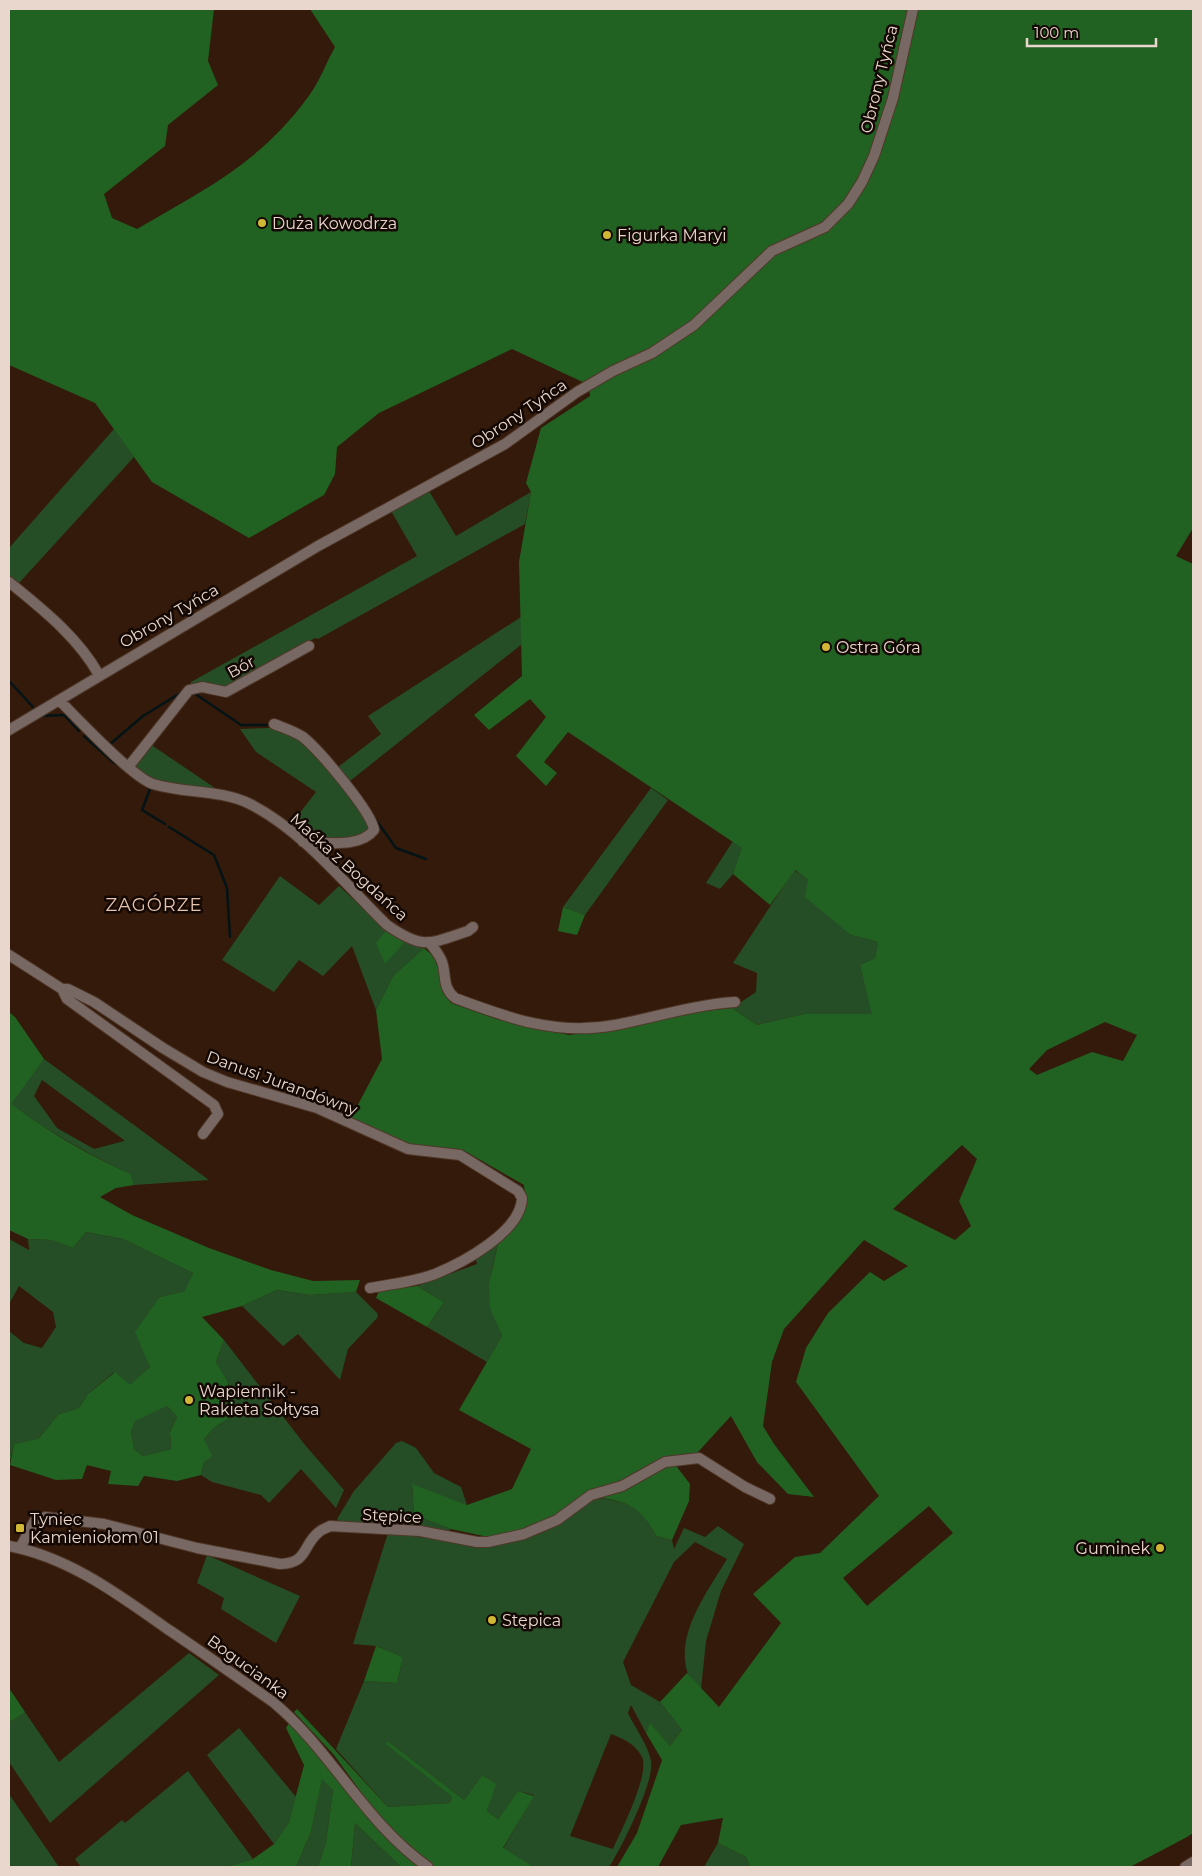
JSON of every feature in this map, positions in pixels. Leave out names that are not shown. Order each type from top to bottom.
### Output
[{"type":"street","name":"Obrony Tyńca","points":[[9,730],[318,546],[506,444],[578,392],[613,371],[652,353],[694,325],[772,251],[825,226],[848,204],[862,182],[874,156],[893,98],[913,9]]},
{"type":"street","points":[[9,582],[39,606],[76,643],[99,675]]},
{"type":"street","name":"Bór","points":[[129,766],[189,690],[202,687],[226,692],[309,646]]},
{"type":"street","name":"Maćka z Bogdańca","points":[[60,701],[94,736],[152,784],[230,797],[250,804],[271,817],[303,842],[387,925],[412,940],[430,943]]},
{"type":"street","points":[[274,724],[294,732],[305,739],[345,785],[373,822],[374,830],[369,836],[357,842],[303,842]]},
{"type":"street","points":[[472,927],[468,931],[430,943],[439,955],[443,966],[444,980],[449,992],[455,998],[539,1026],[569,1028],[613,1025],[680,1009],[735,1002]]},
{"type":"street","name":"Danusi Jurandówny","points":[[9,955],[62,989],[68,989],[94,1002],[203,1072],[227,1082],[317,1108],[408,1149],[460,1155],[518,1191],[522,1198],[518,1213],[507,1228],[490,1244],[434,1274],[405,1282],[370,1288]]},
{"type":"street","points":[[62,989],[67,999],[214,1105],[218,1114],[203,1134]]},
{"type":"street","name":"Stępice","points":[[20,1548],[35,1520],[45,1517],[104,1524],[197,1548],[280,1564],[289,1564],[301,1558],[318,1532],[330,1526],[412,1530],[477,1542],[488,1542],[524,1534],[557,1520],[590,1495],[622,1486],[665,1462],[699,1458],[745,1488],[770,1499]]},
{"type":"street","name":"Bogucianka","points":[[9,1546],[45,1556],[83,1574],[122,1596],[273,1702],[292,1718],[384,1829],[408,1853],[428,1867]]},
{"type":"street","points":[[1185,1867],[1193,1862]]},
{"type":"green space","points":[[9,9],[214,9],[208,61],[218,85],[168,125],[165,146],[104,194],[112,218],[137,229],[230,173],[271,140],[290,120],[312,91],[335,47],[310,9],[1193,9],[1193,528],[1176,556],[1193,564],[1193,1833],[1130,1867],[750,1867],[746,1857],[718,1843],[723,1818],[681,1825],[658,1867],[617,1867],[637,1833],[662,1760],[646,1733],[650,1723],[670,1746],[682,1730],[660,1702],[687,1673],[719,1707],[781,1623],[753,1594],[795,1557],[820,1553],[879,1496],[796,1382],[806,1348],[828,1313],[870,1272],[884,1281],[908,1266],[864,1240],[784,1329],[772,1362],[763,1426],[774,1444],[814,1497],[788,1494],[757,1462],[731,1416],[697,1453],[683,1454],[677,1467],[690,1484],[689,1501],[672,1540],[656,1536],[642,1515],[626,1504],[582,1495],[554,1517],[517,1531],[488,1537],[451,1529],[414,1515],[412,1484],[467,1505],[512,1489],[531,1449],[459,1410],[502,1336],[490,1308],[489,1284],[499,1239],[526,1207],[524,1185],[463,1150],[439,1147],[408,1149],[351,1118],[382,1059],[376,1010],[393,976],[424,948],[433,956],[439,970],[443,993],[451,1003],[496,1019],[569,1035],[618,1028],[677,1014],[732,1008],[757,1025],[804,1014],[872,1014],[860,965],[875,958],[878,942],[851,935],[805,897],[808,880],[795,870],[770,905],[733,874],[742,848],[568,732],[544,762],[557,773],[546,786],[516,756],[546,717],[530,699],[489,730],[474,715],[522,676],[519,562],[531,492],[526,483],[541,428],[590,396],[589,385],[512,349],[379,413],[337,447],[335,474],[324,495],[249,538],[152,482],[95,403],[9,365]],"holes":[[[1105,1022],[1137,1035],[1123,1061],[1092,1052],[1037,1075],[1029,1069],[1047,1050]],[[962,1145],[977,1159],[959,1201],[971,1226],[955,1240],[893,1209]],[[929,1506],[953,1533],[867,1606],[843,1578]]]},
{"type":"green space","points":[[114,429],[134,457],[19,583],[9,575],[9,548]]},
{"type":"green space","points":[[429,491],[456,536],[531,492],[525,524],[227,688],[207,682],[190,685],[191,682],[417,556],[391,511]]},
{"type":"green space","points":[[521,617],[522,644],[350,781],[338,767],[381,734],[368,716]]},
{"type":"green space","points":[[269,728],[295,736],[316,754],[349,793],[370,828],[357,839],[306,838],[289,827],[316,792],[256,752],[240,729]]},
{"type":"green space","points":[[150,744],[215,788],[162,783],[143,773],[136,766],[138,757]]},
{"type":"green space","points":[[651,788],[668,800],[585,915],[563,907]]},
{"type":"green space","points":[[733,841],[743,848],[733,874],[720,889],[706,883]]},
{"type":"green space","points":[[794,870],[808,880],[851,935],[878,942],[875,958],[860,965],[873,1014],[804,1014],[757,1025],[732,1008],[756,992],[757,973],[733,963]]},
{"type":"green space","points":[[280,876],[319,905],[339,886],[387,930],[385,963],[405,942],[424,948],[393,976],[376,1010],[352,946],[323,976],[299,960],[274,992],[222,960]]},
{"type":"green space","points":[[563,907],[585,915],[577,935],[558,931]]},
{"type":"green space","points":[[387,930],[405,942],[385,964],[376,943]]},
{"type":"green space","points":[[9,1012],[15,1017],[44,1059],[11,1104],[69,1142],[131,1174],[134,1185],[116,1188],[100,1197],[132,1215],[209,1248],[271,1270],[313,1281],[360,1280],[356,1292],[310,1295],[277,1290],[242,1306],[202,1317],[224,1340],[216,1362],[227,1380],[236,1414],[215,1427],[204,1439],[212,1456],[204,1462],[201,1475],[177,1481],[144,1476],[138,1486],[108,1484],[111,1471],[87,1465],[82,1479],[56,1480],[10,1465],[14,1444],[38,1439],[59,1414],[79,1408],[88,1394],[115,1372],[130,1385],[150,1367],[135,1332],[160,1297],[185,1291],[193,1273],[123,1239],[86,1232],[73,1248],[52,1240],[28,1239],[9,1230]],"holes":[[[167,1406],[177,1417],[170,1432],[171,1449],[143,1456],[134,1449],[131,1432],[135,1421]]]},
{"type":"green space","points":[[44,1059],[209,1180],[134,1185],[131,1174],[69,1142],[10,1104]],"holes":[[[42,1080],[124,1140],[94,1149],[57,1128],[34,1096]]]},
{"type":"green space","points":[[86,1232],[123,1239],[193,1273],[186,1291],[160,1297],[150,1367],[130,1386],[114,1372],[88,1394],[79,1408],[59,1414],[37,1440],[14,1444],[9,1466],[9,1331],[24,1343],[42,1348],[56,1327],[53,1312],[19,1286],[9,1304],[9,1239],[29,1250],[28,1239],[53,1240],[73,1248]]},
{"type":"green space","points":[[499,1239],[490,1288],[496,1321],[502,1336],[487,1362],[427,1327],[444,1302],[417,1286],[477,1264],[475,1257]]},
{"type":"green space","points":[[417,1286],[444,1302],[427,1327],[376,1298],[379,1291]]},
{"type":"green space","points":[[277,1290],[310,1295],[356,1292],[377,1313],[378,1317],[348,1349],[340,1380],[298,1334],[283,1346],[242,1306]]},
{"type":"green space","points":[[224,1340],[305,1445],[344,1490],[336,1508],[301,1469],[269,1503],[261,1495],[212,1482],[201,1475],[204,1462],[204,1439],[215,1427],[236,1414],[227,1380],[216,1362]]},
{"type":"green space","points":[[167,1406],[177,1417],[170,1432],[171,1449],[143,1456],[134,1449],[131,1432],[135,1420]]},
{"type":"green space","points":[[402,1441],[416,1448],[434,1473],[461,1487],[467,1505],[412,1485],[414,1515],[451,1529],[444,1534],[342,1524],[337,1519],[354,1491],[396,1443]]},
{"type":"green space","points":[[592,1497],[623,1503],[637,1510],[650,1525],[656,1536],[672,1540],[674,1549],[684,1528],[705,1537],[718,1526],[744,1544],[721,1591],[706,1641],[701,1689],[688,1673],[685,1656],[686,1642],[696,1612],[727,1559],[695,1542],[674,1562],[623,1662],[631,1685],[660,1702],[682,1730],[670,1746],[650,1724],[646,1733],[631,1705],[628,1713],[647,1749],[651,1761],[651,1771],[636,1815],[609,1867],[534,1867],[503,1849],[534,1795],[518,1791],[498,1819],[487,1811],[495,1784],[482,1775],[464,1800],[388,1741],[387,1744],[452,1797],[450,1803],[388,1807],[336,1749],[364,1681],[397,1683],[403,1657],[376,1646],[353,1644],[388,1533],[488,1546]],"holes":[[[611,1734],[636,1748],[642,1757],[643,1765],[642,1776],[634,1803],[613,1849],[570,1836]]]},
{"type":"green space","points":[[207,1555],[300,1596],[276,1643],[221,1609],[224,1598],[197,1583]]},
{"type":"green space","points":[[376,1646],[403,1657],[397,1683],[364,1681]]},
{"type":"green space","points":[[189,1653],[219,1675],[50,1823],[9,1762],[9,1718],[11,1722],[25,1712],[59,1762]]},
{"type":"green space","points":[[9,1688],[25,1712],[11,1722],[9,1718]]},
{"type":"green space","points":[[297,1709],[388,1807],[450,1803],[452,1797],[386,1744],[388,1741],[464,1800],[482,1775],[496,1784],[487,1811],[498,1819],[518,1791],[534,1796],[503,1848],[534,1867],[435,1867],[385,1825],[334,1755],[294,1712]]},
{"type":"green space","points":[[289,1723],[384,1834],[419,1867],[401,1867],[355,1823],[351,1867],[318,1867],[326,1842],[333,1790],[322,1779],[311,1832],[296,1867],[227,1867],[253,1859],[274,1844],[289,1822],[304,1765],[286,1728]]},
{"type":"green space","points":[[239,1728],[296,1797],[289,1822],[274,1844],[207,1755]]},
{"type":"green space","points":[[188,1771],[253,1859],[227,1867],[81,1867],[75,1859],[122,1820],[125,1823]]},
{"type":"green space","points":[[322,1778],[333,1790],[326,1842],[318,1867],[296,1867],[311,1832]]},
{"type":"green space","points":[[9,1794],[59,1867],[9,1867]]},
{"type":"green space","points":[[355,1823],[401,1867],[351,1867]]},
{"type":"green space","points":[[718,1843],[746,1857],[750,1867],[704,1867]]},
{"type":"waterway","points":[[9,681],[33,707]]},
{"type":"waterway","points":[[109,745],[143,716],[182,692]]},
{"type":"waterway","points":[[194,693],[241,725],[270,725]]},
{"type":"waterway","points":[[40,716],[64,715],[79,731]]},
{"type":"waterway","points":[[84,736],[120,766]]},
{"type":"waterway","points":[[142,782],[150,789],[142,810],[165,824]]},
{"type":"waterway","points":[[376,820],[396,848],[426,859]]},
{"type":"waterway","points":[[169,827],[214,855],[227,888],[230,937]]},
{"type":"place","name":"Duża Kowodrza","points":[[262,223]]},
{"type":"place","name":"Figurka Maryi","points":[[607,235]]},
{"type":"place","name":"Ostra Góra","points":[[826,647]]},
{"type":"place","name":"Wapiennik - Rakieta Sołtysa","points":[[189,1400]]},
{"type":"place","name":"Tyniec Kamieniołom 01","points":[[20,1528]]},
{"type":"place","name":"Guminek","points":[[1160,1548]]},
{"type":"place","name":"Stępica","points":[[492,1620]]},
{"type":"district","name":"ZAGÓRZE","points":[[154,905]]}]
